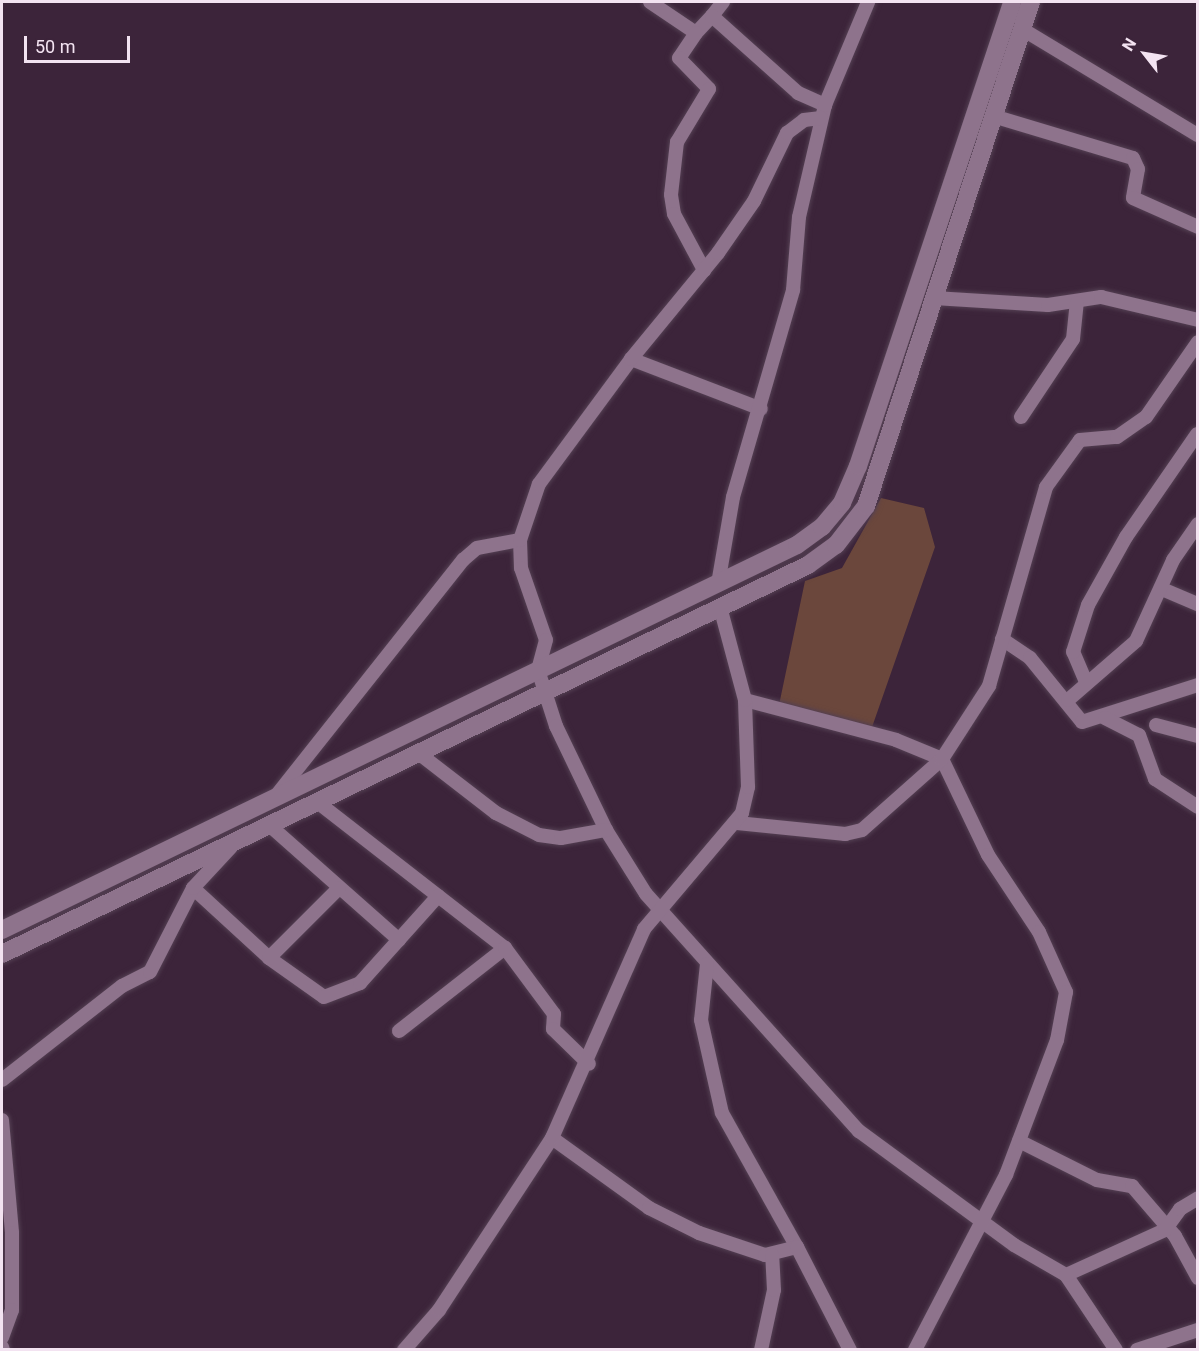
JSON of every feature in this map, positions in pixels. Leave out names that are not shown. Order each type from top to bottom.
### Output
[{"type":"street","points":[[650,2],[696,33]]},
{"type":"street","points":[[704,270],[674,214],[671,195],[677,142],[709,89],[679,58],[696,33],[723,2]]},
{"type":"street","points":[[718,584],[733,497],[761,409],[793,290],[799,217],[823,111],[868,2]]},
{"type":"street","points":[[2,930],[797,545],[842,503],[1012,2]]},
{"type":"street","points":[[2,954],[808,565],[859,520],[1031,2]]},
{"type":"street","points":[[712,16],[798,93],[823,111]]},
{"type":"street","points":[[1022,29],[1197,135]]},
{"type":"street","points":[[823,111],[804,120],[787,133],[754,201],[704,270],[631,358],[540,484],[520,540],[521,568],[546,640],[538,670],[544,691],[606,830],[660,912],[875,1146],[1066,1275],[1116,1350]]},
{"type":"street","points":[[993,116],[1132,158],[1138,169],[1133,198],[1197,227]]},
{"type":"street","points":[[934,298],[1077,303],[1111,298],[1197,320]]},
{"type":"street","points":[[1021,417],[1073,339],[1077,303]]},
{"type":"street","points":[[737,823],[862,830],[942,759],[989,686],[1046,487],[1080,440],[1112,438],[1142,422],[1197,342]]},
{"type":"street","points":[[631,358],[761,409]]},
{"type":"street","points":[[1086,682],[1073,652],[1088,605],[1126,537],[1197,434]]},
{"type":"street","points":[[1068,700],[1136,641],[1197,524]]},
{"type":"street","points":[[272,801],[463,560],[477,548],[520,540]]},
{"type":"street","points":[[1162,589],[1197,604]]},
{"type":"street","points":[[404,1350],[440,1310],[552,1138],[589,1064],[637,941],[737,823],[748,787],[745,700],[720,607]]},
{"type":"street","points":[[1002,639],[1030,658],[1068,700],[1082,722],[1105,718],[1197,685]]},
{"type":"street","points":[[745,700],[896,740],[942,759],[988,855],[1039,932],[1066,992],[1057,1040],[1019,1141],[983,1220],[915,1350]]},
{"type":"street","points":[[1105,718],[1139,735],[1155,779],[1197,807]]},
{"type":"street","points":[[1156,725],[1197,736]]},
{"type":"street","points":[[417,752],[496,813],[539,835],[561,838],[606,830]]},
{"type":"street","points":[[316,801],[505,948],[554,1014],[553,1029],[589,1064]]},
{"type":"street","points":[[268,824],[399,940]]},
{"type":"street","points":[[2,1080],[122,986],[150,972],[193,888],[238,839]]},
{"type":"street","points":[[193,888],[269,958],[324,997],[360,983],[438,896]]},
{"type":"street","points":[[269,958],[339,888]]},
{"type":"street","points":[[399,1030],[505,948]]},
{"type":"street","points":[[707,964],[701,1020],[722,1113],[797,1247],[850,1350]]},
{"type":"street","points":[[2,1120],[12,1233],[12,1310],[2,1337]]},
{"type":"street","points":[[552,1138],[649,1208],[699,1233],[772,1255],[797,1247]]},
{"type":"street","points":[[1019,1141],[1097,1180],[1127,1182],[1165,1230],[1175,1236],[1197,1278]]},
{"type":"street","points":[[1066,1275],[1165,1230],[1180,1209],[1197,1198]]},
{"type":"street","points":[[761,1350],[774,1290],[772,1255]]},
{"type":"street","points":[[1137,1350],[1197,1330]]},
{"type":"shaded area","points":[[881,498],[924,508],[935,547],[871,730],[779,705],[805,581],[842,568]]}]
